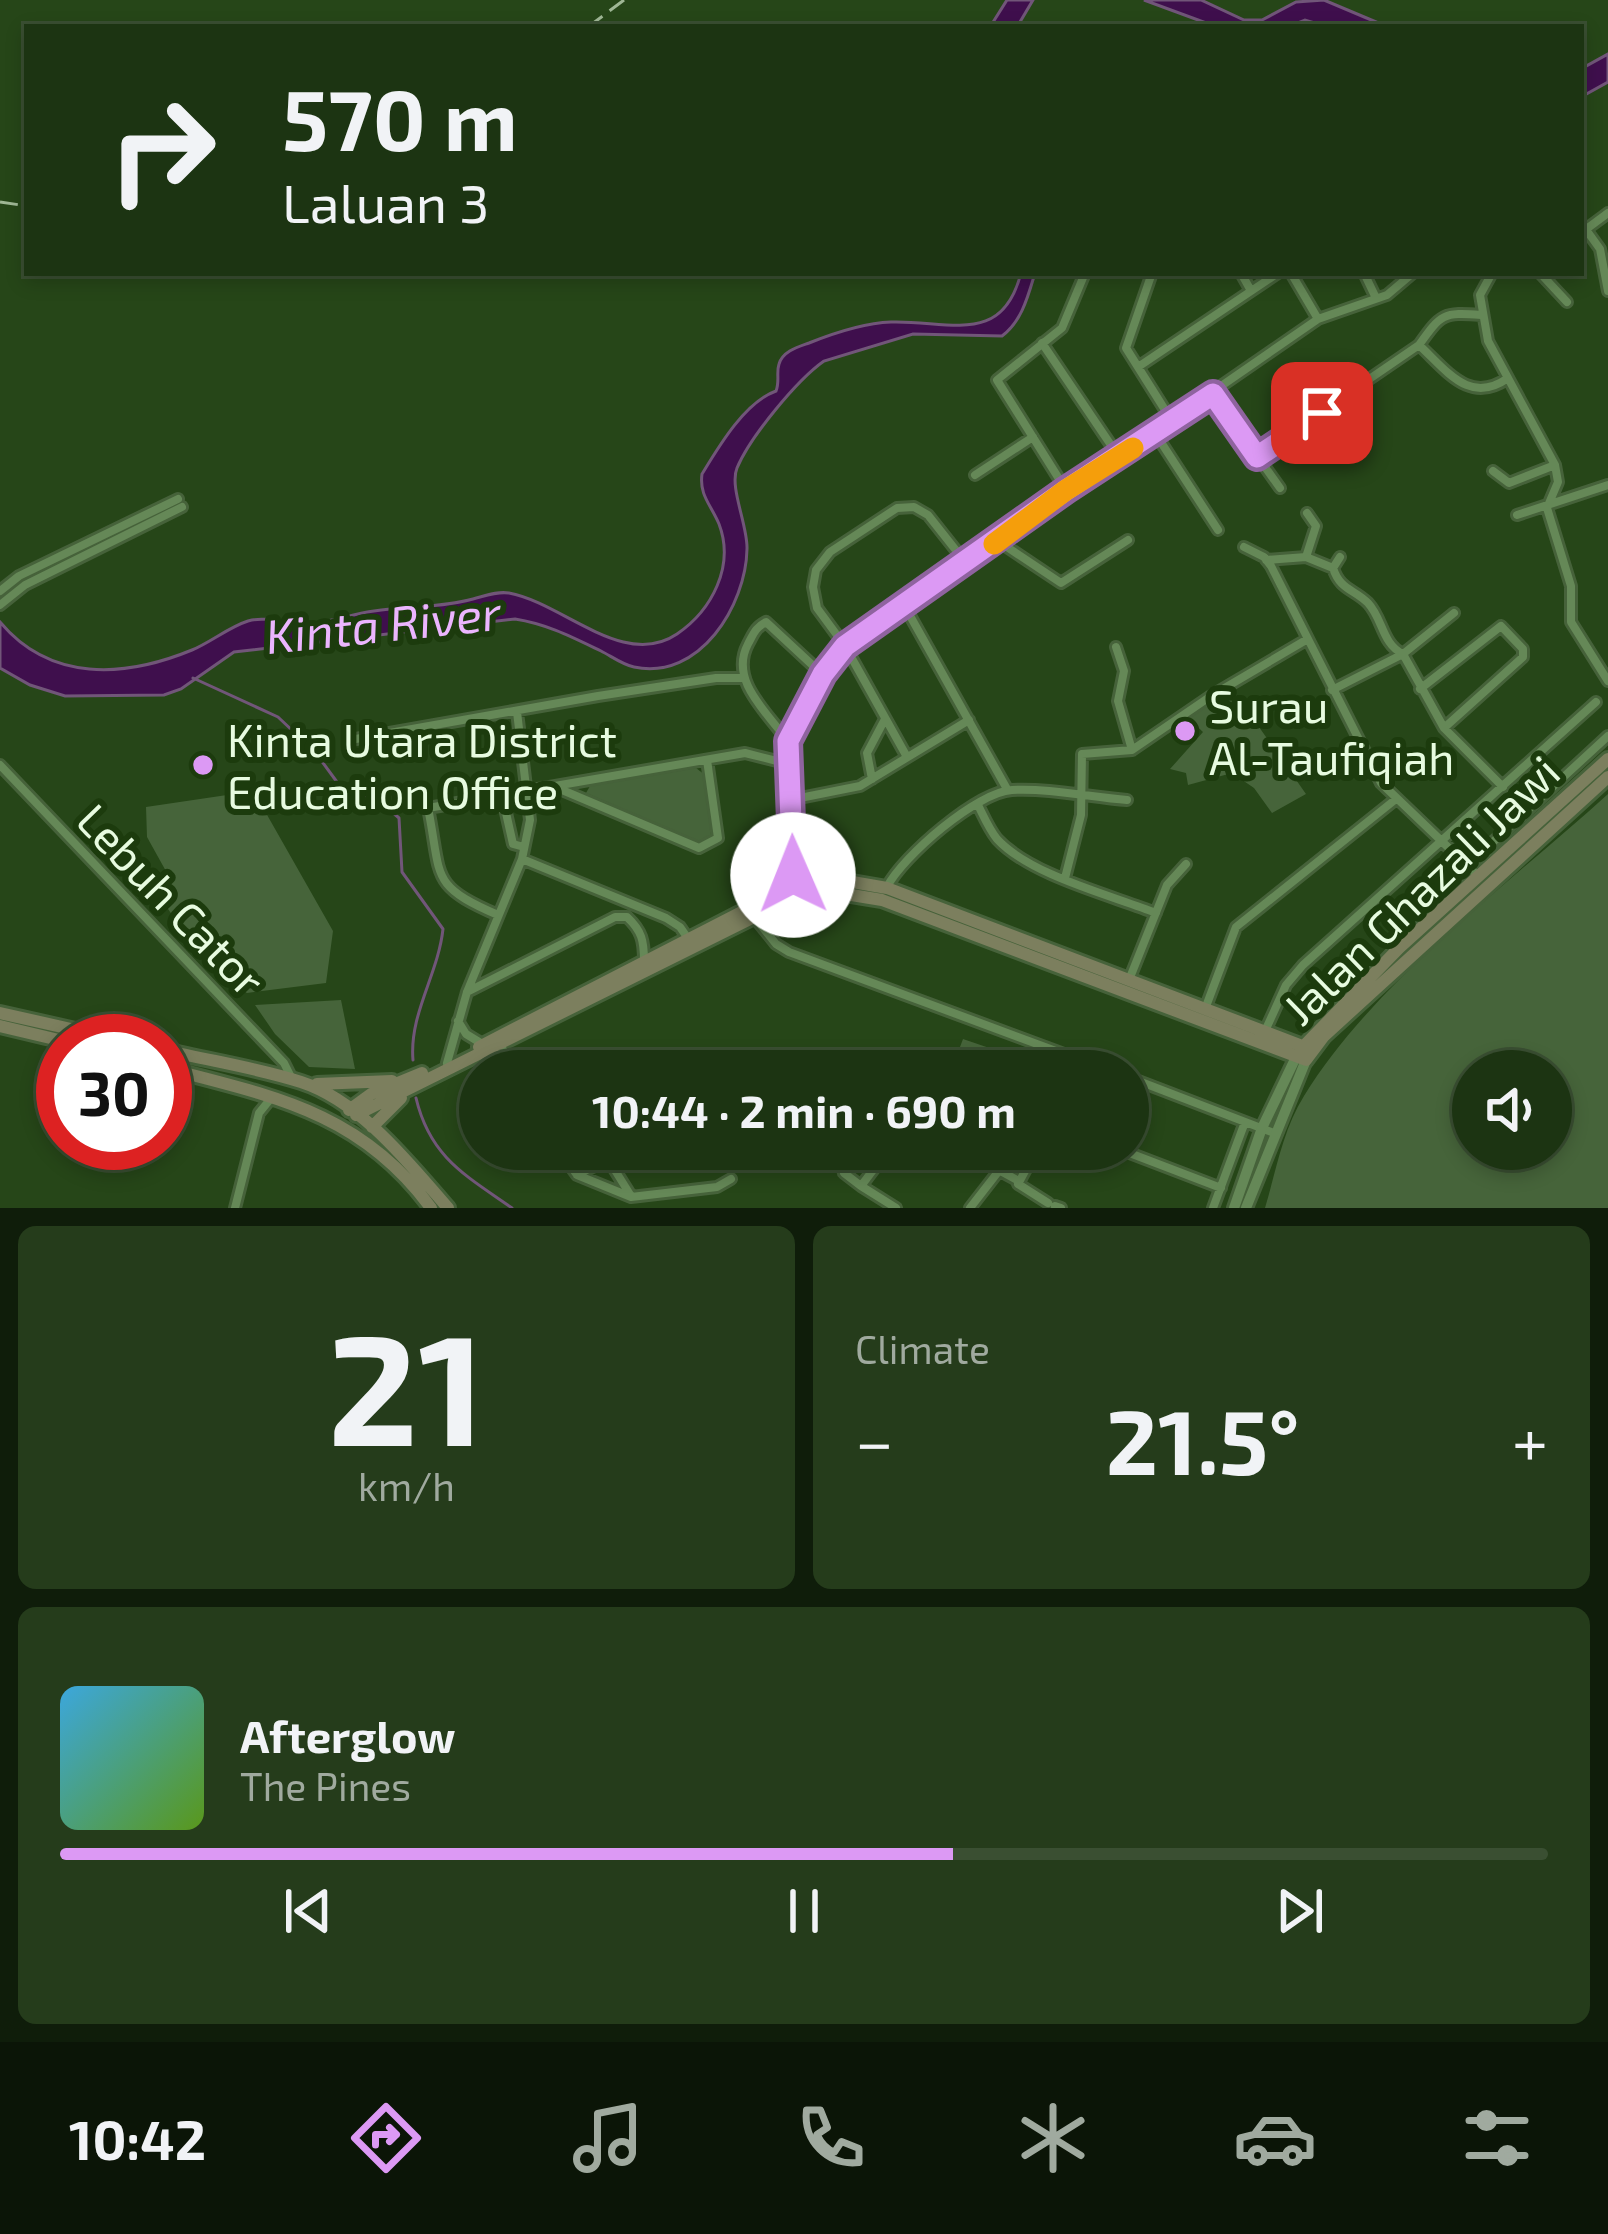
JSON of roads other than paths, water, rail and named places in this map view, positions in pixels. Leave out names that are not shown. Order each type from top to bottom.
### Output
[{"type":"main road","name":"Jalan Ghazali Jawi","points":[[1305,1053],[1337,1009],[1399,948],[1608,759]]},
{"type":"main road","name":"Jalan Ghazali Jawi","points":[[1305,1053],[1608,777]]},
{"type":"main road","points":[[1460,911],[1477,886],[1478,876],[1510,864]]},
{"type":"main road","points":[[351,1113],[371,1094],[410,1082],[494,1043],[806,882],[865,882],[886,888],[1259,1028],[1305,1053]]},
{"type":"main road","points":[[806,882],[945,920],[1305,1053]]},
{"type":"main road","points":[[860,895],[886,888]]},
{"type":"main road","points":[[373,1126],[410,1082],[688,940],[794,897],[827,891]]},
{"type":"main road","points":[[1399,948],[1431,938]]},
{"type":"main road","points":[[1259,1028],[1301,1032],[1337,1009]]},
{"type":"main road","points":[[0,1012],[36,1020]]},
{"type":"main road","points":[[0,1026],[36,1035]]},
{"type":"main road","points":[[192,1056],[331,1086],[410,1082]]},
{"type":"main road","points":[[192,1075],[351,1113],[431,1208]]},
{"type":"main road","points":[[298,1081],[373,1126],[448,1208]]},
{"type":"main road","points":[[289,1100],[314,1110],[372,1148],[420,1194]]},
{"type":"street","points":[[1608,213],[1584,232],[1604,248],[1608,291]]},
{"type":"street","points":[[1066,490],[997,383],[1066,322],[1084,276]]},
{"type":"street","points":[[1151,276],[1126,348],[1172,421]]},
{"type":"street","points":[[1242,276],[1250,289]]},
{"type":"street","points":[[1138,367],[1272,276]]},
{"type":"street","points":[[1294,276],[1318,319]]},
{"type":"street","points":[[1365,276],[1375,296]]},
{"type":"street","points":[[793,853],[806,882],[793,875],[788,741],[823,674],[845,646],[1318,319],[1387,295],[1409,276]]},
{"type":"street","points":[[1490,276],[1480,295],[1488,341],[1555,465],[1558,482],[1547,508],[1571,586],[1571,622],[1608,680]]},
{"type":"street","points":[[1543,276],[1567,302]]},
{"type":"street","points":[[1257,457],[1419,345],[1448,313],[1481,315]]},
{"type":"street","points":[[1042,343],[1119,457]]},
{"type":"street","points":[[1419,345],[1465,385],[1492,389],[1508,377]]},
{"type":"street","points":[[1213,394],[1280,488]]},
{"type":"street","points":[[1155,433],[1218,530]]},
{"type":"street","points":[[975,476],[1033,437]]},
{"type":"street","points":[[1493,471],[1509,483],[1555,465]]},
{"type":"street","points":[[1517,514],[1608,485]]},
{"type":"street","points":[[0,591],[19,576],[180,503],[25,585],[0,605]]},
{"type":"street","points":[[907,757],[845,646],[817,608],[816,570],[845,543],[897,508],[914,507],[928,515],[966,563]]},
{"type":"street","points":[[1306,514],[1316,526],[1306,557]]},
{"type":"street","points":[[998,541],[1060,583],[1128,540]]},
{"type":"street","points":[[1244,547],[1266,560],[1381,783],[1478,876]]},
{"type":"street","points":[[1266,560],[1306,557],[1333,568],[1344,589],[1367,601],[1444,728],[1503,787]]},
{"type":"street","points":[[1333,568],[1340,557]]},
{"type":"street","points":[[904,605],[1007,789]]},
{"type":"street","points":[[1332,691],[1403,654],[1454,613]]},
{"type":"street","points":[[788,741],[742,678],[740,659],[758,626],[766,622],[823,674]]},
{"type":"street","points":[[1420,689],[1501,626],[1523,649],[1523,657],[1444,728]]},
{"type":"street","points":[[1065,878],[1076,845],[1082,754],[1132,750],[1306,640]]},
{"type":"street","points":[[1116,647],[1124,671],[1118,701],[1132,750]]},
{"type":"street","points":[[350,740],[716,678],[742,678]]},
{"type":"street","points":[[1259,1028],[1294,973],[1596,702]]},
{"type":"street","points":[[447,1063],[467,992],[521,859],[530,820],[517,712]]},
{"type":"street","points":[[872,779],[867,753],[886,719]]},
{"type":"street","points":[[790,800],[832,794],[872,779],[969,720]]},
{"type":"street","name":"Jalan Ghazali Jawi","points":[[1468,865],[1608,736]]},
{"type":"street","points":[[498,915],[455,896],[442,882],[428,808],[745,753],[789,764]]},
{"type":"street","points":[[553,787],[699,848],[718,838],[707,760]]},
{"type":"street","name":"Lebuh Cator","points":[[0,765],[298,1081]]},
{"type":"street","points":[[886,888],[902,861],[921,842],[1007,789],[1126,800]]},
{"type":"street","points":[[502,796],[513,844],[524,848]]},
{"type":"street","points":[[1205,1009],[1236,927],[1396,798]]},
{"type":"street","points":[[978,805],[992,833],[1010,850],[1065,878],[1156,913]]},
{"type":"street","points":[[521,859],[665,918],[680,927],[688,940]]},
{"type":"street","points":[[1129,980],[1167,885],[1186,864]]},
{"type":"street","points":[[751,913],[776,944],[789,952],[1042,1050]]},
{"type":"street","points":[[467,992],[615,917],[627,917],[638,927],[644,940],[644,963]]},
{"type":"street","points":[[458,1019],[466,1034],[494,1043],[499,1050]]},
{"type":"street","name":"Jalan Ghazali Jawi","points":[[1234,1208],[1305,1053]]},
{"type":"street","points":[[1149,1085],[1268,1130],[1246,1208]]},
{"type":"street","points":[[235,1208],[259,1113],[274,1096]]},
{"type":"street","points":[[1214,1208],[1245,1122]]},
{"type":"street","points":[[1149,1160],[1221,1188]]},
{"type":"street","points":[[573,1170],[632,1197],[716,1187],[731,1179]]},
{"type":"street","points":[[577,1175],[587,1170]]},
{"type":"street","points":[[614,1170],[632,1197]]},
{"type":"street","points":[[846,1170],[896,1208]]},
{"type":"street","points":[[861,1186],[873,1170]]},
{"type":"street","points":[[995,1170],[1054,1206]]},
{"type":"street","points":[[1017,1180],[1023,1170]]},
{"type":"street","points":[[970,1208],[998,1172]]},
{"type":"water","points":[[1007,0],[1033,0],[1019,24],[992,24]]},
{"type":"water","points":[[1144,0],[1201,0],[1244,20],[1262,20],[1296,2],[1324,0],[1381,24],[1305,20],[1209,24]]},
{"type":"water","points":[[1608,54],[1608,82],[1584,95],[1584,67]]},
{"type":"water","name":"Kinta River","points":[[1020,276],[1034,276],[1019,316],[1002,336],[913,334],[824,361],[788,395],[737,468],[735,485],[747,549],[738,593],[715,634],[679,662],[658,668],[630,666],[559,632],[515,619],[234,652],[181,689],[164,695],[65,696],[30,685],[0,668],[0,622],[42,656],[65,665],[115,669],[192,650],[254,620],[311,624],[500,593],[530,599],[615,639],[657,643],[690,624],[717,586],[723,540],[704,494],[702,474],[743,415],[776,391],[784,356],[870,324],[953,325],[987,320],[1001,312]]},
{"type":"waterway","points":[[193,678],[278,717],[315,752],[337,782],[383,804],[399,818],[402,872],[443,929],[415,1027],[413,1060]]},
{"type":"waterway","points":[[416,1098],[440,1150],[512,1208]]},
{"type":"railway","points":[[592,24],[624,0]]},
{"type":"railway","points":[[0,202],[24,206]]},
{"type":"place","name":"Surau Al-Taufiqiah","points":[[1185,731]]},
{"type":"place","name":"Kinta Utara District Education Office","points":[[203,765]]}]
